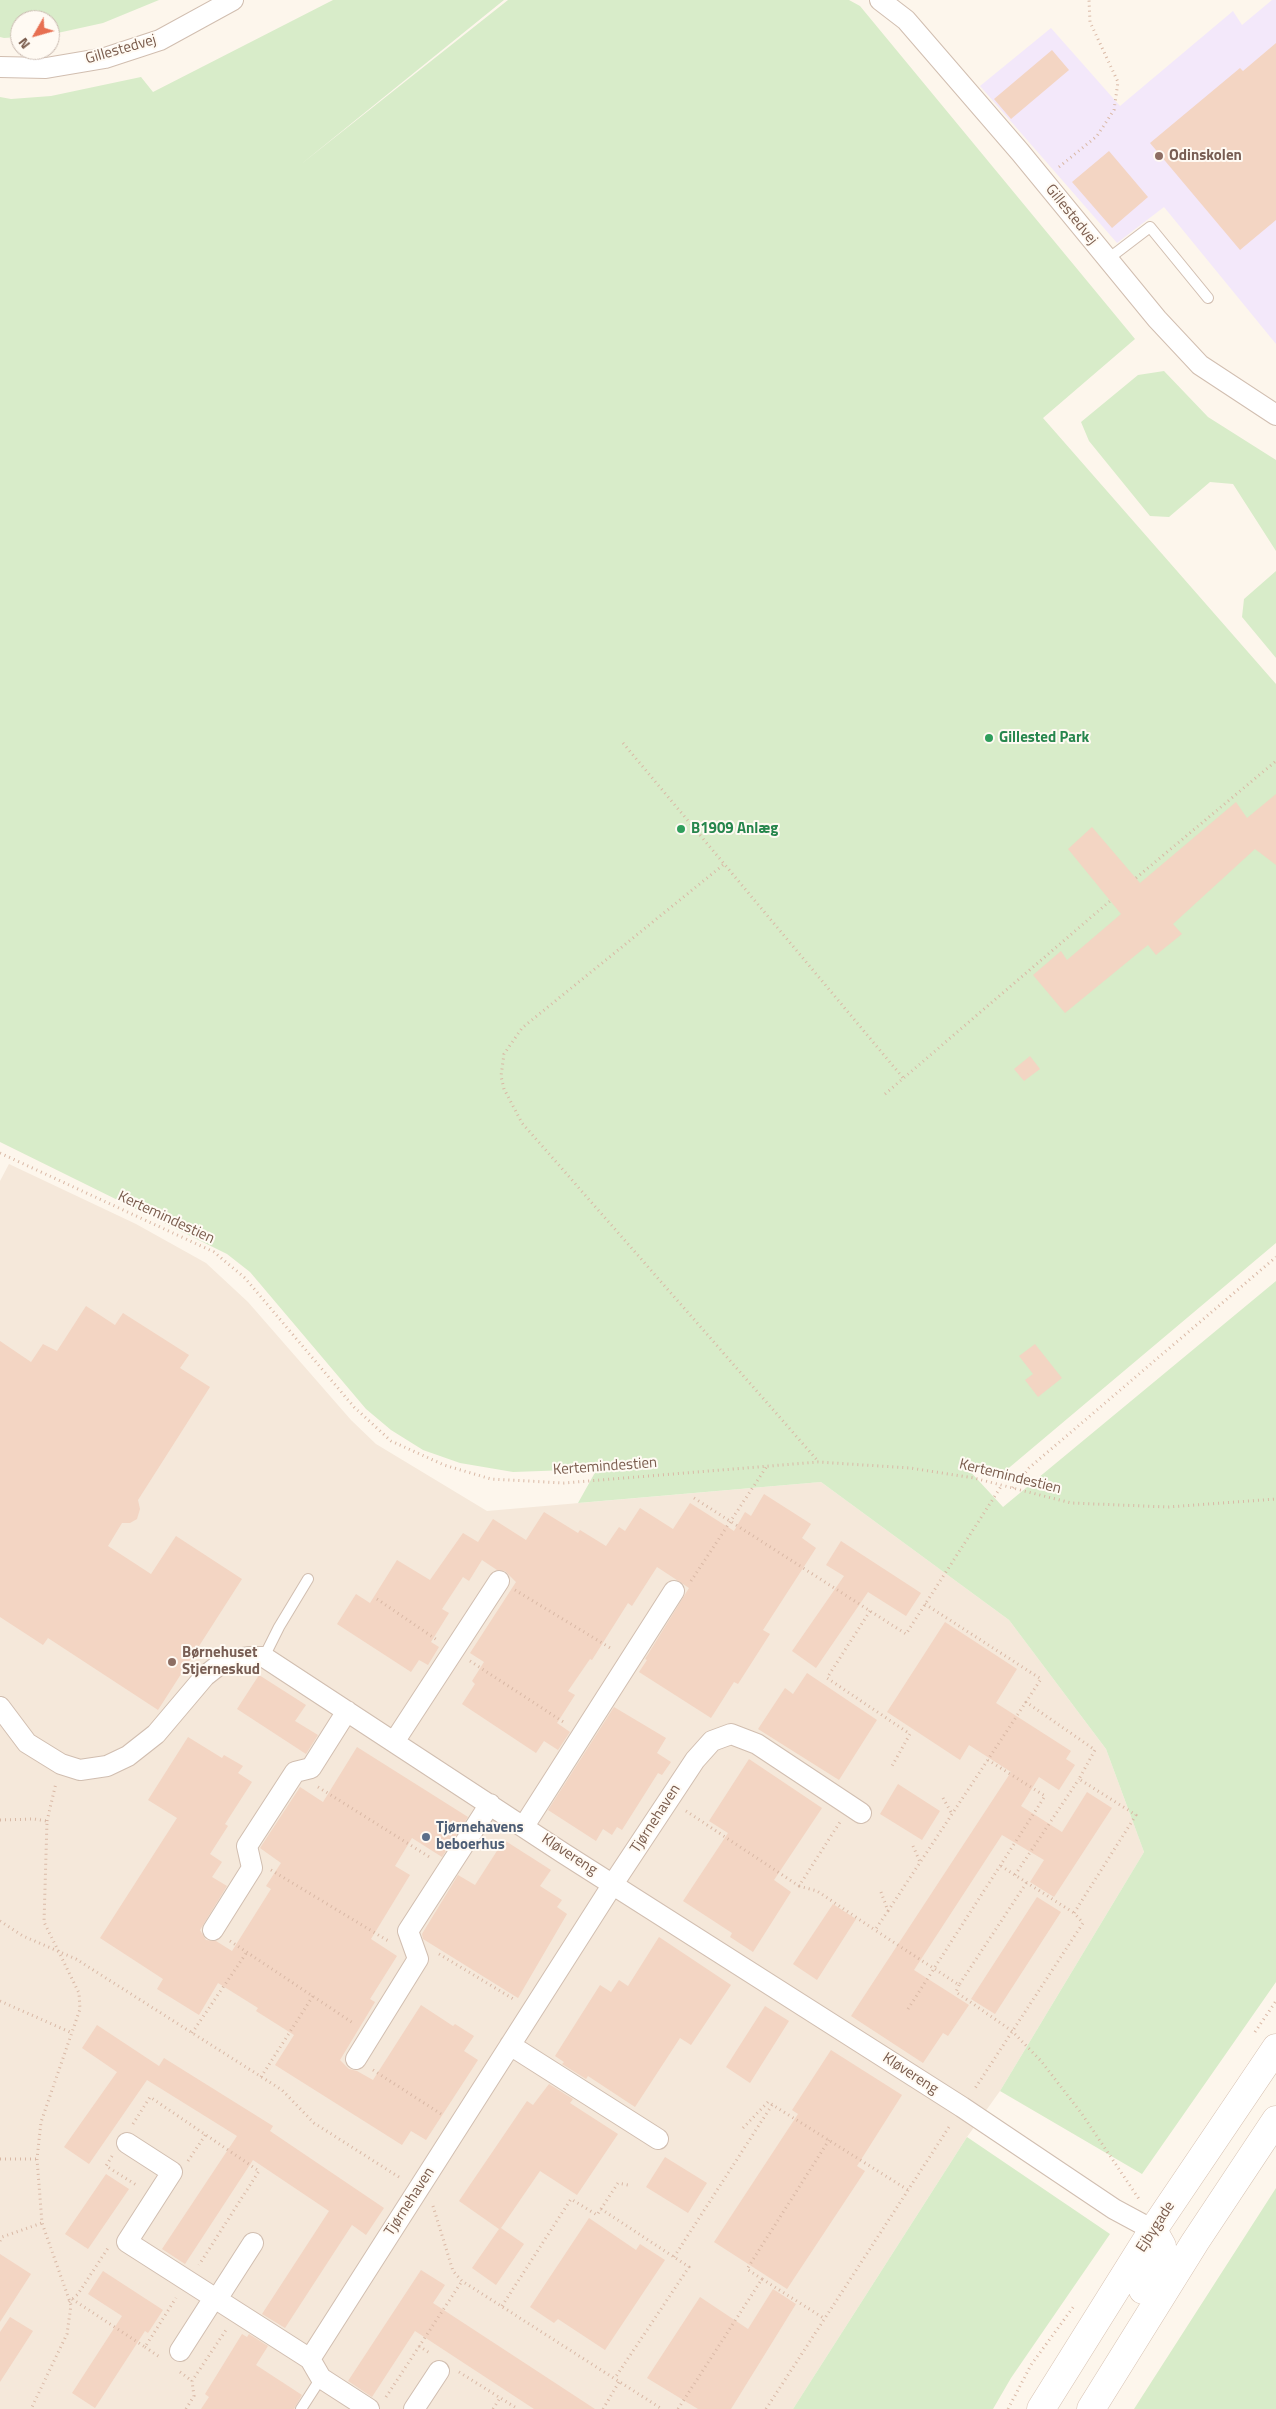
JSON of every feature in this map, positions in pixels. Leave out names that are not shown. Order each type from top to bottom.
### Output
[{"type":"main road","name":"Ejbygade","points":[[1041,2409],[1153,2230],[1276,2048]]},
{"type":"main road","points":[[1093,2406],[1195,2242],[1276,2120]]},
{"type":"main road","points":[[1153,2230],[1195,2242]]},
{"type":"main road","points":[[1093,2406],[1104,2356],[1162,2258],[1162,2246],[1153,2230]]},
{"type":"street","name":"Gillestedvej","points":[[0,67],[46,68],[105,58],[160,40],[233,0]]},
{"type":"street","name":"Gillestedvej","points":[[880,0],[906,20],[1043,180],[1157,319],[1200,365],[1276,415]]},
{"type":"street","points":[[394,1742],[500,1580]]},
{"type":"street","points":[[524,1826],[674,1591]]},
{"type":"street","points":[[0,1707],[27,1743],[61,1764],[80,1770],[107,1766],[128,1756],[156,1734],[204,1676],[224,1661],[248,1656],[264,1657]]},
{"type":"street","name":"Kløvereng","points":[[264,1657],[962,2108],[1114,2209],[1153,2230]]},
{"type":"street","points":[[213,1930],[252,1868],[247,1846],[295,1772],[311,1768],[347,1711]]},
{"type":"street","name":"Tjørnehaven","points":[[310,2359],[613,1884],[695,1760],[712,1740],[731,1734],[757,1744],[856,1809]]},
{"type":"street","points":[[356,2059],[418,1959],[408,1931],[490,1804]]},
{"type":"street","points":[[510,2045],[658,2140]]},
{"type":"street","points":[[127,2142],[172,2172],[127,2242],[310,2359],[321,2378],[376,2405]]},
{"type":"street","points":[[180,2352],[253,2243]]},
{"type":"street","points":[[414,2409],[442,2365]]},
{"type":"lane","points":[[1108,260],[1150,227],[1208,298]]},
{"type":"lane","points":[[264,1657],[279,1627],[308,1579]]},
{"type":"lane","points":[[301,2409],[321,2378]]},
{"type":"path","points":[[1043,180],[1097,136],[1114,110],[1118,82],[1090,22],[1089,0]]},
{"type":"path","points":[[623,743],[723,865],[904,1079]]},
{"type":"path","points":[[1136,878],[1276,761]]},
{"type":"path","points":[[723,865],[522,1028],[504,1054],[501,1076],[504,1089],[522,1123],[818,1462]]},
{"type":"path","points":[[886,1094],[1110,901]]},
{"type":"path","name":"Kertemindestien","points":[[0,1153],[214,1252],[245,1278],[354,1407],[391,1441],[444,1465],[491,1479],[564,1483],[818,1462],[910,1468],[974,1478],[1071,1503],[1168,1507],[1276,1498]]},
{"type":"path","points":[[1013,1488],[1029,1468],[1276,1257]]},
{"type":"path","points":[[674,1591],[684,1592],[768,1466]]},
{"type":"path","points":[[694,1498],[906,1634],[1002,1485]]},
{"type":"path","points":[[500,1580],[630,1660]]},
{"type":"path","points":[[377,1599],[583,1734]]},
{"type":"path","points":[[875,1930],[1041,1679],[925,1604]]},
{"type":"path","points":[[870,1611],[827,1678],[910,1734],[892,1766]]},
{"type":"path","points":[[1015,1875],[1079,1779],[1095,1750],[1026,1702]]},
{"type":"path","points":[[908,2008],[1045,1796],[988,1760]]},
{"type":"path","points":[[32,2409],[67,2334],[71,2305],[42,2223],[37,2159],[41,2122],[80,2009],[79,1993],[44,1922],[48,1821],[61,1764]]},
{"type":"path","points":[[295,1772],[448,1869]]},
{"type":"path","points":[[1074,1913],[1136,1815],[1079,1779]]},
{"type":"path","points":[[943,1798],[952,1814]]},
{"type":"path","points":[[668,1800],[799,1886],[816,1891],[960,1985]]},
{"type":"path","points":[[799,1886],[856,1809]]},
{"type":"path","points":[[0,1820],[34,1819],[48,1821]]},
{"type":"path","points":[[913,1846],[920,1863]]},
{"type":"path","points":[[250,1857],[418,1959]]},
{"type":"path","points":[[766,2409],[1083,1923],[1074,1913],[1001,1866]]},
{"type":"path","points":[[1027,1882],[956,1992],[1012,2031],[1041,2061],[1124,2173],[1138,2195],[1153,2230]]},
{"type":"path","points":[[881,1892],[888,1911]]},
{"type":"path","points":[[0,1921],[23,1936],[76,1959],[282,2090],[314,2123],[418,2190],[432,2204],[453,2271],[462,2281],[662,2409]]},
{"type":"path","points":[[213,1930],[371,2035]]},
{"type":"path","points":[[411,1937],[532,2010]]},
{"type":"path","points":[[192,2033],[247,1952]]},
{"type":"path","points":[[261,2077],[313,1996]]},
{"type":"path","points":[[0,2001],[72,2032]]},
{"type":"path","points":[[356,2059],[459,2126]]},
{"type":"path","points":[[743,2128],[768,2102],[908,2190]]},
{"type":"path","points":[[674,2257],[772,2105]]},
{"type":"path","points":[[172,2172],[186,2164],[206,2134]]},
{"type":"path","points":[[825,2319],[747,2269],[829,2140]]},
{"type":"path","points":[[0,2159],[37,2159]]},
{"type":"path","points":[[502,2306],[571,2200],[597,2215],[618,2183],[628,2185]]},
{"type":"path","points":[[600,2209],[689,2267],[614,2378]]},
{"type":"path","points":[[0,2241],[2,2237],[42,2223]]},
{"type":"path","points":[[678,2409],[762,2279]]},
{"type":"path","points":[[376,2405],[419,2346],[462,2281]]},
{"type":"path","points":[[72,2299],[145,2347],[181,2290]]},
{"type":"path","points":[[186,2409],[194,2396],[192,2381],[238,2313]]},
{"type":"path","points":[[419,2346],[442,2365],[518,2409]]},
{"type":"path","points":[[603,2409],[619,2382]]},
{"type":"path","points":[[493,2409],[500,2398]]},
{"type":"shaded area","name":"Odinskolen","points":[[1272,0],[1276,0],[1276,344],[1164,207],[1117,243],[980,86],[1051,28],[1120,106],[1233,11],[1242,25]]},
{"type":"shaded area","points":[[9,1164],[136,1224],[206,1263],[248,1302],[351,1420],[376,1444],[487,1511],[821,1482],[1009,1620],[1106,1749],[1144,1852],[1000,2091],[967,2137],[793,2409],[0,2409],[0,1181]]},
{"type":"green space","points":[[0,0],[159,0],[103,23],[60,32],[60,10],[10,10],[10,38],[0,37]]},
{"type":"green space","name":"B1909 Anlæg","points":[[333,0],[504,0],[300,165],[508,0],[849,0],[860,6],[1135,339],[1043,418],[1276,684],[1276,1243],[1004,1472],[966,1467],[1003,1507],[1276,1281],[1276,1982],[1142,2174],[1000,2091],[1144,1852],[1106,1749],[1009,1620],[821,1482],[578,1503],[597,1469],[513,1472],[460,1463],[423,1450],[391,1430],[366,1409],[250,1272],[227,1254],[0,1142],[0,97],[11,99],[51,96],[141,77],[153,92]]},
{"type":"green space","points":[[1164,371],[1208,417],[1276,460],[1276,551],[1233,484],[1210,482],[1169,517],[1150,516],[1089,441],[1081,422],[1138,375]]},
{"type":"green space","points":[[1276,571],[1276,658],[1242,617],[1244,599]]},
{"type":"green space","points":[[967,2137],[1110,2234],[1011,2378],[993,2409],[793,2409]]},
{"type":"green space","points":[[1276,2188],[1276,2409],[1134,2409]]},
{"type":"building","points":[[1276,43],[1276,220],[1240,250],[1150,143],[1240,68],[1243,71]]},
{"type":"building","points":[[1052,50],[1069,70],[1011,119],[994,99]]},
{"type":"building","points":[[1109,151],[1148,197],[1112,228],[1072,182]]},
{"type":"building","points":[[1276,794],[1276,865],[1255,849],[1173,924],[1182,934],[1156,955],[1148,945],[1065,1013],[1033,975],[1061,951],[1067,960],[1121,914],[1068,849],[1092,827],[1140,883],[1236,802],[1247,818]]},
{"type":"building","points":[[1030,1056],[1040,1069],[1024,1081],[1014,1069]]},
{"type":"building","points":[[86,1306],[115,1325],[123,1313],[189,1355],[180,1368],[210,1387],[138,1500],[140,1509],[137,1519],[130,1523],[122,1523],[108,1546],[151,1574],[176,1536],[242,1579],[158,1710],[48,1638],[43,1645],[0,1617],[0,1341],[31,1362],[43,1344],[57,1351]]},
{"type":"building","points":[[1035,1344],[1062,1378],[1038,1397],[1025,1380],[1033,1374],[1019,1356]]},
{"type":"building","points":[[764,1494],[811,1524],[802,1538],[816,1548],[763,1630],[770,1634],[738,1684],[734,1682],[711,1718],[639,1672],[689,1588],[657,1567],[632,1606],[628,1603],[592,1660],[590,1659],[568,1691],[575,1695],[557,1723],[570,1732],[558,1750],[544,1741],[536,1753],[462,1704],[475,1684],[472,1681],[484,1662],[470,1653],[516,1582],[505,1571],[497,1570],[482,1560],[469,1581],[463,1577],[442,1609],[449,1613],[431,1642],[439,1647],[428,1665],[419,1660],[411,1672],[337,1624],[356,1594],[370,1603],[397,1560],[430,1580],[463,1533],[478,1542],[493,1519],[526,1540],[544,1512],[578,1533],[580,1530],[606,1546],[619,1527],[625,1531],[640,1508],[673,1529],[690,1503],[734,1531],[745,1512],[751,1516]]},
{"type":"building","points":[[841,1541],[921,1593],[906,1616],[868,1592],[816,1668],[792,1651],[844,1576],[826,1565]]},
{"type":"building","points":[[945,1622],[1017,1669],[996,1703],[1071,1751],[1066,1759],[1075,1765],[1059,1790],[1039,1777],[1021,1806],[1062,1832],[1087,1792],[1112,1808],[1054,1897],[1030,1882],[1044,1860],[1002,1835],[914,1970],[969,2005],[948,2036],[943,2033],[923,2063],[851,2016],[1011,1772],[969,1745],[960,1760],[887,1712]]},
{"type":"building","points":[[807,1673],[877,1720],[839,1780],[758,1729],[785,1688],[793,1694]]},
{"type":"building","points":[[259,1675],[306,1705],[295,1721],[318,1735],[306,1754],[237,1709]]},
{"type":"building","points":[[614,1707],[666,1738],[657,1753],[671,1762],[662,1775],[658,1773],[622,1830],[617,1827],[612,1835],[603,1829],[596,1841],[548,1810]]},
{"type":"building","points":[[188,1737],[222,1758],[224,1755],[243,1766],[238,1773],[252,1782],[225,1824],[228,1826],[210,1854],[222,1862],[212,1877],[227,1886],[200,1930],[206,1940],[216,1941],[232,1951],[271,1889],[266,1886],[281,1863],[260,1848],[300,1787],[323,1802],[357,1747],[468,1817],[442,1857],[412,1838],[395,1866],[410,1875],[371,1939],[397,1956],[370,1999],[375,2002],[340,2060],[349,2069],[357,2071],[373,2080],[421,2005],[453,2026],[455,2024],[474,2036],[464,2051],[478,2060],[426,2140],[411,2131],[402,2145],[275,2065],[294,2035],[256,2011],[258,2008],[218,1983],[199,2015],[157,1989],[163,1979],[100,1938],[177,1818],[148,1800]]},
{"type":"building","points":[[749,1759],[822,1808],[774,1880],[791,1892],[753,1952],[730,1937],[732,1933],[683,1901],[728,1833],[709,1821]]},
{"type":"building","points":[[898,1784],[940,1811],[922,1840],[880,1814]]},
{"type":"building","points":[[504,1840],[551,1870],[540,1886],[562,1900],[557,1907],[567,1914],[518,1998],[423,1939],[422,1934],[458,1875],[475,1885]]},
{"type":"building","points":[[1037,1897],[1061,1912],[995,2014],[971,1999]]},
{"type":"building","points":[[833,1904],[856,1919],[817,1980],[793,1964]]},
{"type":"building","points":[[659,1937],[731,1985],[691,2045],[680,2038],[635,2107],[588,2076],[586,2079],[562,2064],[564,2062],[555,2056],[600,1985],[611,1992],[619,1980],[628,1986]]},
{"type":"building","points":[[765,2006],[789,2021],[750,2083],[726,2067]]},
{"type":"building","points":[[97,2025],[159,2066],[164,2058],[273,2126],[270,2131],[384,2208],[366,2235],[352,2225],[285,2328],[262,2314],[329,2211],[253,2160],[185,2264],[162,2249],[237,2136],[147,2080],[89,2164],[64,2147],[117,2072],[82,2048]]},
{"type":"building","points":[[831,2050],[902,2095],[857,2166],[865,2171],[787,2289],[714,2242],[798,2114],[792,2110]]},
{"type":"building","points":[[549,2084],[573,2099],[570,2103],[618,2134],[577,2195],[540,2171],[501,2228],[524,2244],[496,2285],[472,2268],[499,2229],[459,2201],[527,2101],[533,2105]]},
{"type":"building","points":[[665,2157],[707,2183],[688,2213],[646,2187]]},
{"type":"building","points":[[106,2174],[129,2189],[88,2249],[65,2234]]},
{"type":"building","points":[[589,2218],[636,2250],[640,2244],[665,2260],[605,2350],[558,2319],[554,2323],[530,2307]]},
{"type":"building","points":[[0,2254],[31,2274],[0,2322]]},
{"type":"building","points":[[421,2270],[445,2285],[433,2303],[595,2409],[534,2409],[415,2331],[372,2397],[348,2381]]},
{"type":"building","points":[[103,2271],[163,2310],[148,2333],[145,2331],[95,2408],[72,2393],[122,2316],[88,2294]]},
{"type":"building","points":[[773,2289],[796,2304],[731,2409],[698,2409],[647,2378],[700,2297],[748,2329]]},
{"type":"building","points":[[10,2317],[33,2331],[0,2382],[0,2332]]},
{"type":"building","points":[[242,2334],[247,2337],[249,2334],[268,2346],[256,2365],[302,2395],[294,2409],[201,2409],[209,2397],[205,2394]]},
{"type":"place","name":"Odinskolen","points":[[1159,156]]},
{"type":"place","name":"Gillested Park","points":[[989,738]]},
{"type":"place","name":"B1909 Anlæg","points":[[681,829]]},
{"type":"place","name":"Børnehuset Stjerneskud","points":[[172,1662]]},
{"type":"place","name":"Tjørnehavens beboerhus","points":[[426,1837]]}]
